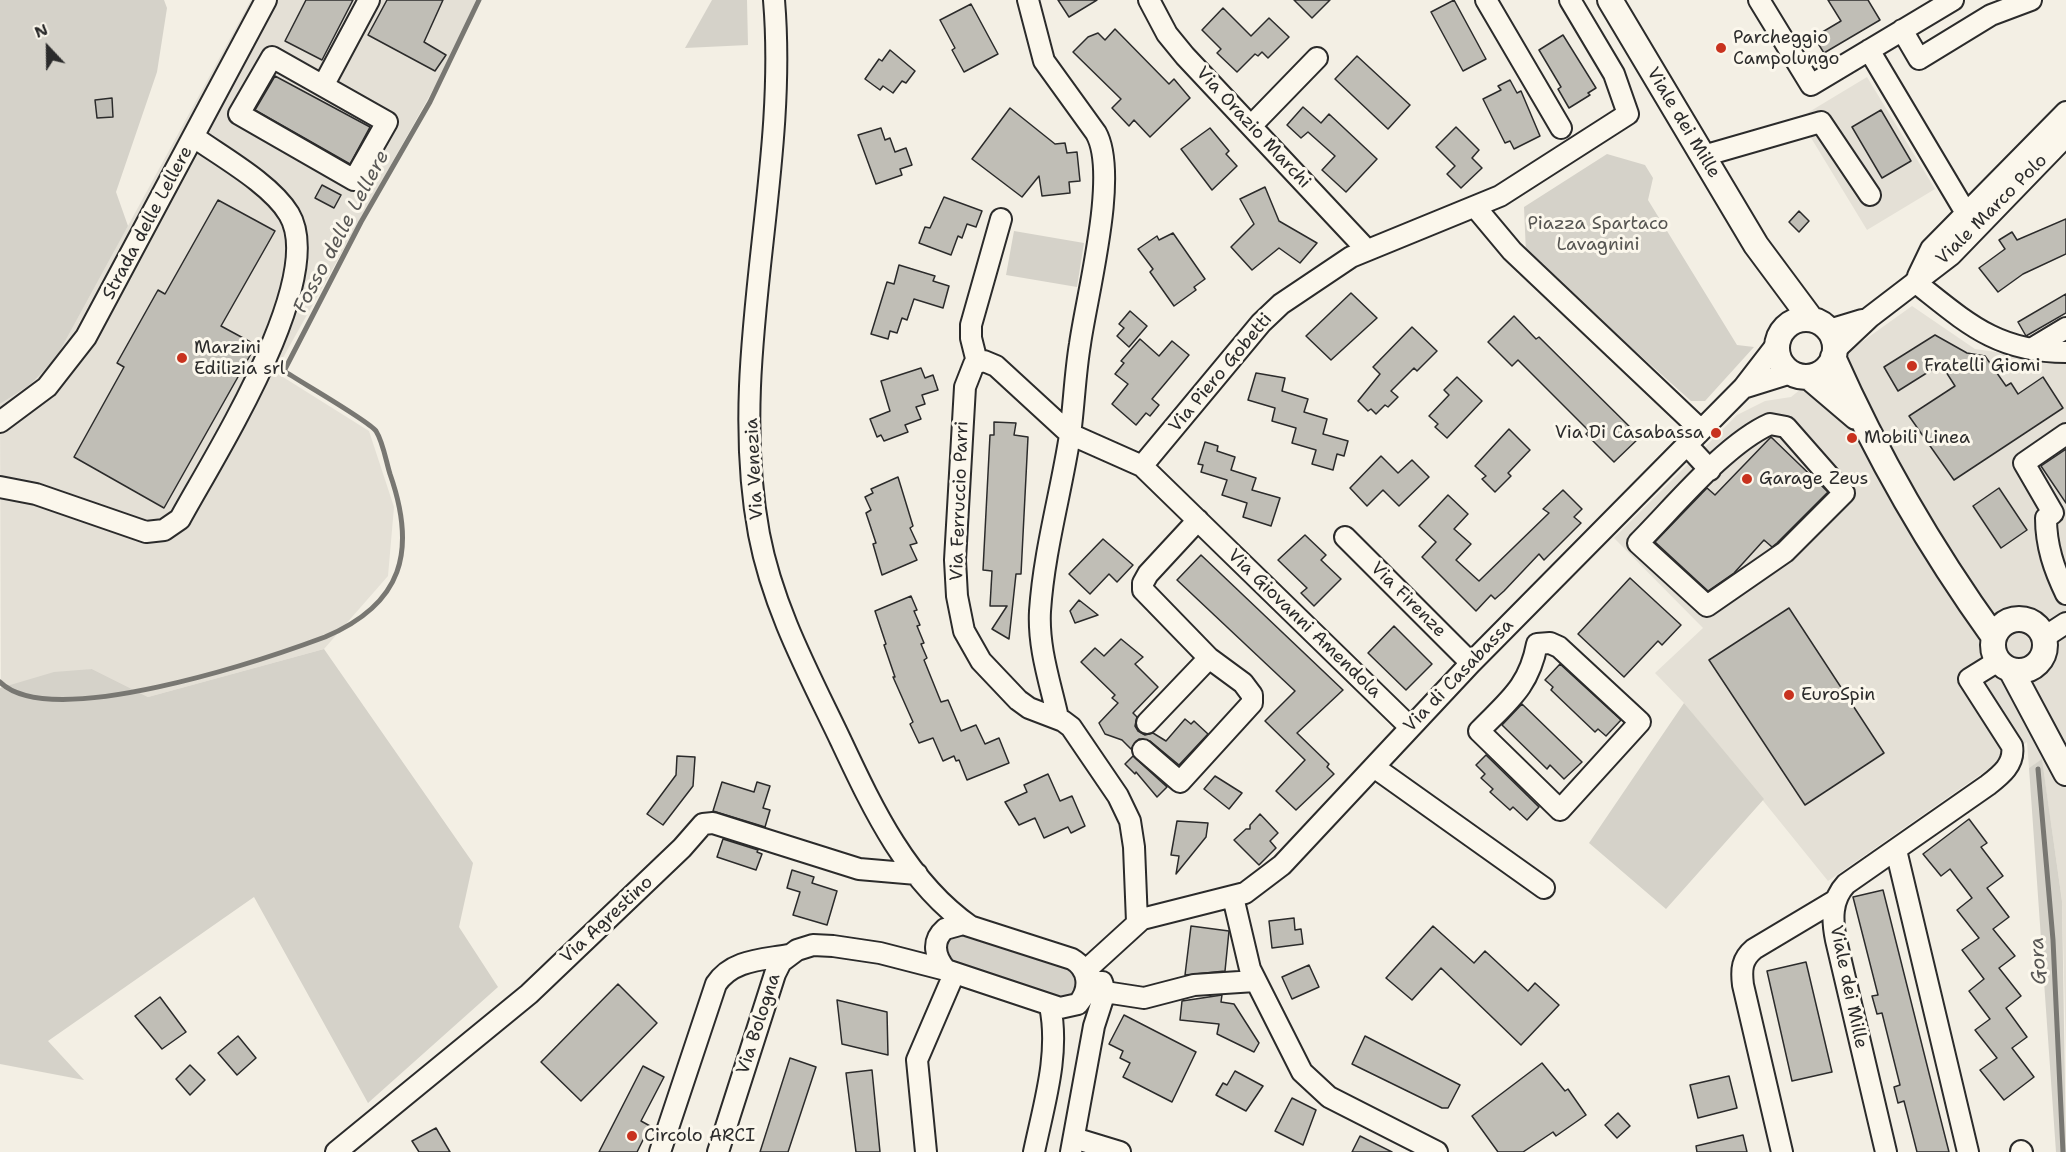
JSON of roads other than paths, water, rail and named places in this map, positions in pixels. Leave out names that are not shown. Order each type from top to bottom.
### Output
[{"type":"main road","name":"Viale dei Mille","points":[[1610,0],[1756,246],[1827,339],[1868,429],[1948,573],[2003,629]]},
{"type":"main road","name":"Viale dei Mille","points":[[1756,246],[1776,297],[1780,361],[1868,429]]},
{"type":"main road","points":[[1779,338],[1794,321],[1827,339],[1824,370],[1800,375]]},
{"type":"main road","points":[[2014,666],[2043,654],[2043,638],[2034,625],[2027,621],[2003,629],[1994,654],[2014,666],[2038,708],[2049,741],[2066,773]]},
{"type":"street","name":"Strada delle Lellere","points":[[0,422],[41,392],[73,355],[99,315],[266,0]]},
{"type":"street","points":[[323,86],[369,0]]},
{"type":"street","name":"Via Venezia","points":[[774,0],[776,61],[754,330],[751,398],[753,476],[760,536],[775,596],[802,660],[865,791],[933,896],[970,926]]},
{"type":"street","points":[[1029,0],[1044,61],[1096,133],[1105,159],[1104,192],[1079,346],[1070,435],[1040,611],[1044,663],[1058,718],[1075,732],[1126,811],[1134,841],[1137,922]]},
{"type":"street","name":"Via Orazio Marchi","points":[[1149,0],[1172,40],[1367,250]]},
{"type":"street","points":[[1486,0],[1561,128]]},
{"type":"street","points":[[1367,250],[1476,208],[1513,188],[1628,114],[1614,74],[1570,0]]},
{"type":"street","points":[[1759,0],[1811,85],[1953,0]]},
{"type":"street","points":[[1902,30],[1919,59],[1987,8],[2031,0]]},
{"type":"street","name":"Viale Marco Polo","points":[[1869,50],[1966,213]]},
{"type":"street","points":[[272,57],[323,86],[387,122],[354,180],[239,114],[272,57]]},
{"type":"street","points":[[1251,126],[1317,58]]},
{"type":"street","name":"Viale Marco Polo","points":[[1915,282],[1931,249],[2066,112]]},
{"type":"street","points":[[1703,156],[1821,122],[1870,195]]},
{"type":"street","name":"Viale Marco Polo","points":[[1827,339],[1870,317],[1951,255],[2066,136]]},
{"type":"street","points":[[0,487],[30,492],[146,532],[164,530],[180,519],[273,344],[290,290],[296,247],[294,226],[281,204],[269,192],[194,137]]},
{"type":"street","points":[[1476,208],[1512,251],[1701,430]]},
{"type":"street","points":[[1001,219],[971,325],[971,338],[977,362],[988,362],[996,366],[1070,435],[1142,466]]},
{"type":"street","name":"Via Piero Gobetti","points":[[1142,466],[1271,313],[1341,263],[1367,250]]},
{"type":"street","points":[[1915,282],[1956,316],[1986,335],[2031,349],[2066,352]]},
{"type":"street","points":[[2031,349],[2066,328]]},
{"type":"street","name":"Via di Casabassa","points":[[1233,897],[1250,891],[1282,865],[1471,663],[1743,388],[1779,338]]},
{"type":"street","name":"Via Ferruccio Parri","points":[[977,362],[969,372],[965,387],[956,560],[961,621],[975,654],[992,675],[1023,704],[1058,718]]},
{"type":"street","name":"Via di Casabassa","points":[[1743,388],[1800,375]]},
{"type":"street","points":[[1770,424],[1782,424],[1844,493],[1785,552],[1707,606],[1638,543],[1710,471],[1757,431],[1770,424]]},
{"type":"street","points":[[2066,434],[2024,463],[2054,513],[2046,518],[2047,538],[2054,569],[2066,594]]},
{"type":"street","points":[[1686,444],[1710,471]]},
{"type":"street","name":"Via Giovanni Amendola","points":[[1142,466],[1410,727]]},
{"type":"street","points":[[1143,750],[1180,782],[1248,710],[1252,699],[1250,691],[1238,678],[1213,661],[1147,596],[1142,586],[1148,574],[1198,520]]},
{"type":"street","name":"Via Firenze","points":[[1345,537],[1471,663]]},
{"type":"street","points":[[1514,619],[1537,644]]},
{"type":"street","points":[[2043,638],[2066,623]]},
{"type":"street","points":[[1550,643],[1559,647],[1640,722],[1560,810],[1479,731],[1526,680],[1533,668],[1537,644],[1550,643]]},
{"type":"street","points":[[1147,723],[1213,661]]},
{"type":"street","name":"Viale dei Mille","points":[[1886,1152],[1836,940],[1833,920],[1836,900],[1846,884],[1988,785],[2004,771],[2010,761],[2012,746],[1969,679],[2014,666]]},
{"type":"street","points":[[1374,767],[1544,888]]},
{"type":"street","name":"Via Agrestino","points":[[336,1152],[529,994],[682,848],[703,824],[713,823],[859,869],[917,874]]},
{"type":"street","points":[[1896,850],[1968,1152]]},
{"type":"street","name":"Via Venezia","points":[[933,896],[938,938],[937,957],[950,972]]},
{"type":"street","points":[[1052,1065],[1083,996],[1086,976],[1137,922],[1156,914],[1233,897],[1242,944],[1255,981],[1296,1064],[1317,1088],[1336,1101],[1437,1152]]},
{"type":"street","points":[[1782,1152],[1743,985],[1742,968],[1754,949],[1836,900]]},
{"type":"street","name":"Via Bologna","points":[[880,953],[910,951],[938,938],[952,926],[970,926]]},
{"type":"street","points":[[970,926],[1072,959],[1086,976],[1102,982],[1105,992],[1094,1026],[1072,1145],[1120,1152]]},
{"type":"street","name":"Via Bologna","points":[[718,1152],[772,981],[788,956],[801,948],[817,945],[880,953],[950,972],[1050,1006]]},
{"type":"street","points":[[660,1152],[716,984],[724,973],[736,966],[788,956]]},
{"type":"street","points":[[926,1152],[916,1060],[950,972]]},
{"type":"street","points":[[1105,992],[1144,998],[1194,985],[1255,981]]},
{"type":"street","points":[[1034,1152],[1052,1065],[1053,1033],[1050,1006],[1070,1007],[1078,1004]]},
{"type":"waterway","name":"Fosso delle Lellere","points":[[0,682],[26,695],[64,699],[109,696],[158,687],[255,661],[325,637],[351,624],[372,608],[387,591],[397,572],[402,551],[402,527],[398,502],[378,435],[361,419],[284,371],[361,222],[430,102],[479,0]]},
{"type":"waterway","name":"Gora","points":[[2038,769],[2053,940],[2063,1152]]},
{"type":"place","name":"Parcheggio Campolungo","points":[[1721,48]]},
{"type":"place","name":"Marzini Edilizia srl","points":[[182,358]]},
{"type":"place","name":"Fratelli Giomi","points":[[1912,366]]},
{"type":"place","name":"Via Di Casabassa","points":[[1716,433]]},
{"type":"place","name":"Mobili Linea","points":[[1852,438]]},
{"type":"place","name":"Garage Zeus","points":[[1747,479]]},
{"type":"place","name":"EuroSpin","points":[[1789,695]]},
{"type":"place","name":"Circolo ARCI","points":[[632,1136]]},
{"type":"park label","name":"Piazza Spartaco Lavagnini","points":[[1598,234]]}]
